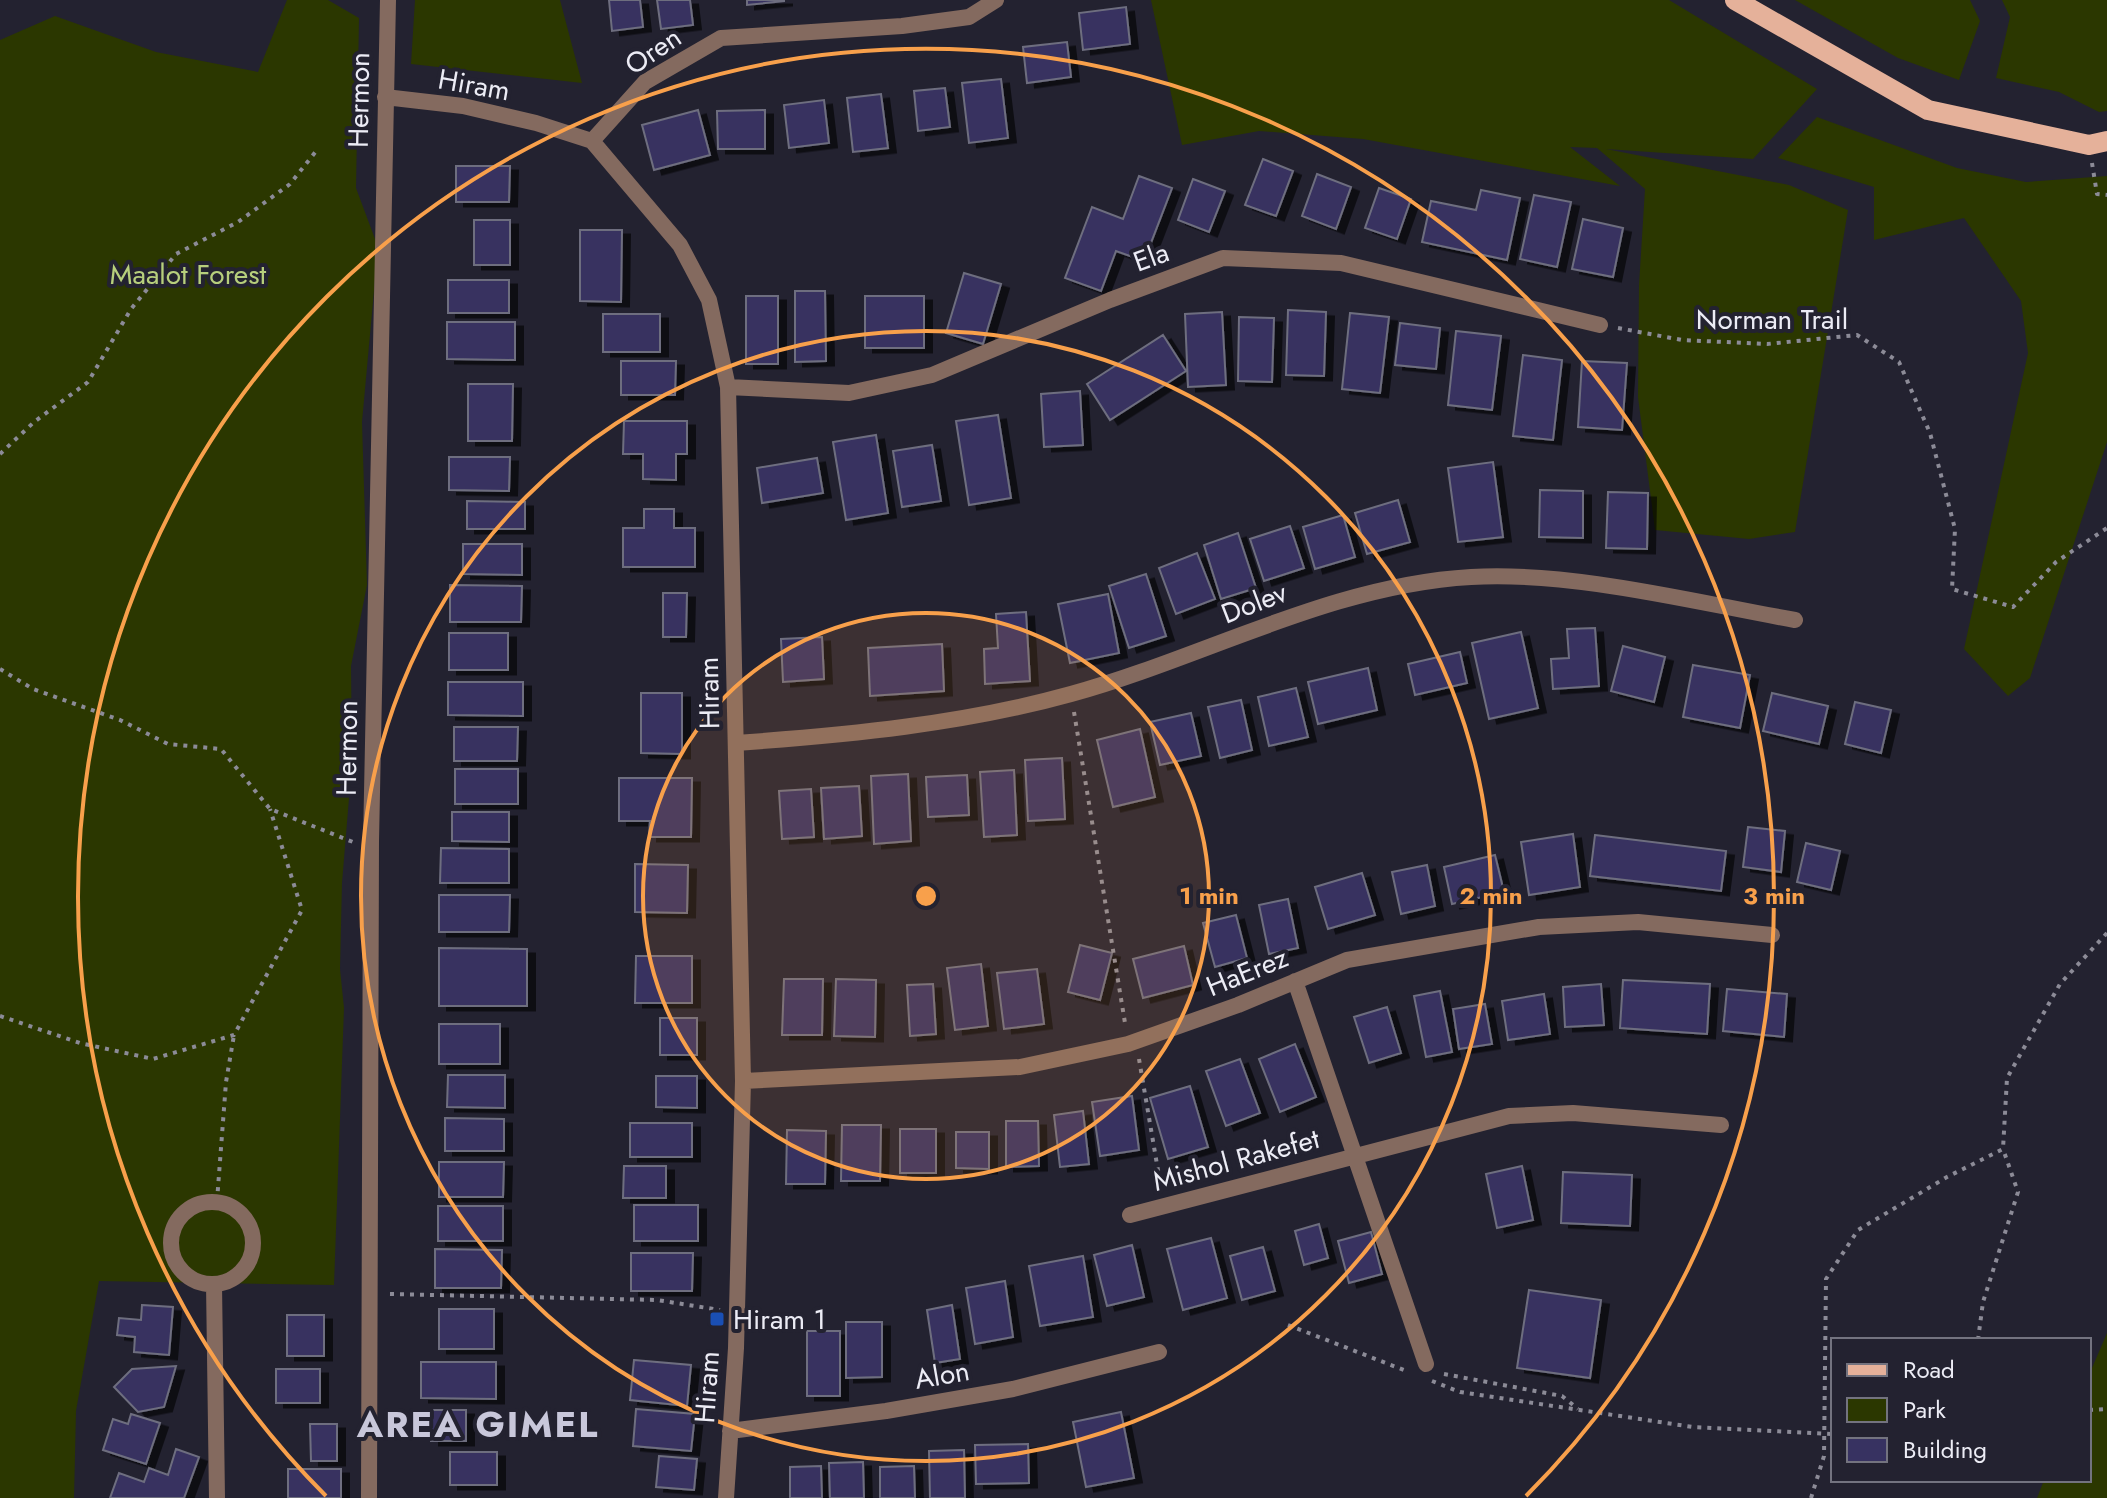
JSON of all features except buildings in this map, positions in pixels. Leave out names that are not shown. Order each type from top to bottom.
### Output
[{"type":"main road","points":[[1735,0],[1928,110],[2098,143]]},
{"type":"street","name":"Hermon","points":[[369,1498],[371,842],[388,0]]},
{"type":"street","name":"Oren","points":[[592,141],[645,82],[721,38],[915,24],[969,17],[996,0]]},
{"type":"street","name":"Hiram","points":[[385,97],[463,106],[536,123],[592,141],[680,245],[709,300],[728,387],[743,1081],[737,1313],[726,1498]]},
{"type":"street","name":"Ela","points":[[728,387],[849,393],[932,375],[1110,300],[1223,258],[1341,263],[1600,325]]},
{"type":"street","name":"Dolev","points":[[736,743],[845,735],[1071,694],[1309,610],[1412,584],[1472,577],[1545,580],[1795,620]]},
{"type":"street","name":"HaErez","points":[[743,1081],[1020,1067],[1132,1043],[1347,960],[1539,927],[1638,922],[1772,935]]},
{"type":"street","name":"Mishol Rakefet","points":[[1295,981],[1355,1156],[1422,1370]]},
{"type":"street","name":"Mishol Rakefet","points":[[1130,1215],[1509,1116],[1573,1113],[1721,1125]]},
{"type":"street","points":[[217,1201],[230,1205],[249,1224],[252,1251],[239,1274],[214,1284],[188,1277],[178,1267],[170,1241],[180,1215],[191,1206],[217,1201]]},
{"type":"street","points":[[214,1284],[217,1498]]},
{"type":"street","name":"Alon","points":[[730,1431],[999,1392],[1159,1352]]},
{"type":"path","points":[[2098,143],[2097,194],[2107,195]]},
{"type":"path","points":[[0,454],[34,422],[88,382],[131,309],[176,254],[238,222],[290,184],[317,150]]},
{"type":"path","name":"Norman Trail","points":[[1600,325],[1682,340],[1767,344],[1857,335],[1899,362],[1930,433],[1955,529],[1952,589],[2013,607],[2056,562],[2107,528]]},
{"type":"path","points":[[0,669],[33,689],[120,720],[168,744],[221,749],[270,809],[302,910],[234,1035],[226,1082],[217,1201]]},
{"type":"path","points":[[1071,694],[1164,1206]]},
{"type":"path","points":[[270,809],[359,844],[371,842]]},
{"type":"path","points":[[1978,1338],[1983,1302],[2018,1192],[2003,1149],[2007,1078],[2060,984],[2107,933]]},
{"type":"path","points":[[0,1016],[80,1043],[153,1059],[234,1035]]},
{"type":"path","points":[[1811,1498],[1824,1456],[1826,1279],[1858,1230],[1947,1177],[2003,1149]]},
{"type":"path","points":[[368,1294],[657,1300],[737,1313]]},
{"type":"path","points":[[1288,1325],[1422,1370],[1440,1367],[1445,1377],[1562,1396],[1579,1410]]},
{"type":"path","points":[[1432,1381],[1460,1392],[1693,1427],[1831,1434]]},
{"type":"green space","name":"Maalot Forest","points":[[287,0],[328,0],[359,18],[356,188],[378,247],[362,422],[367,585],[351,666],[352,762],[342,883],[340,969],[344,1008],[334,1285],[99,1281],[76,1411],[74,1498],[0,1498],[0,40],[55,16],[156,52],[258,72]]},
{"type":"green space","points":[[415,0],[560,0],[582,83],[411,64]]},
{"type":"green space","points":[[1151,0],[1669,0],[1817,89],[1753,159],[1606,149],[1789,185],[1848,210],[1795,532],[1749,539],[1655,530],[1638,397],[1639,285],[1645,189],[1597,148],[1570,147],[1620,186],[1363,139],[1259,131],[1182,145]]},
{"type":"green space","points":[[1795,0],[1970,0],[1980,21],[1959,80],[1898,58]]},
{"type":"green space","points":[[2002,0],[2107,0],[2107,111],[2099,112],[2059,92],[1996,78],[2010,17]]},
{"type":"green space","points":[[1817,117],[1957,168],[2026,182],[2107,176],[2107,442],[2030,678],[2008,696],[1964,649],[2028,353],[2021,301],[1964,218],[1874,240],[1874,187],[1778,158]]},
{"type":"green space","points":[[2107,1333],[2107,1498],[2037,1498],[2043,1482],[2091,1482],[2091,1370]]},
{"type":"place","name":"Hiram 1","points":[[717,1319]]},
{"type":"district","name":"AREA GIMEL","points":[[478,1424]]}]
